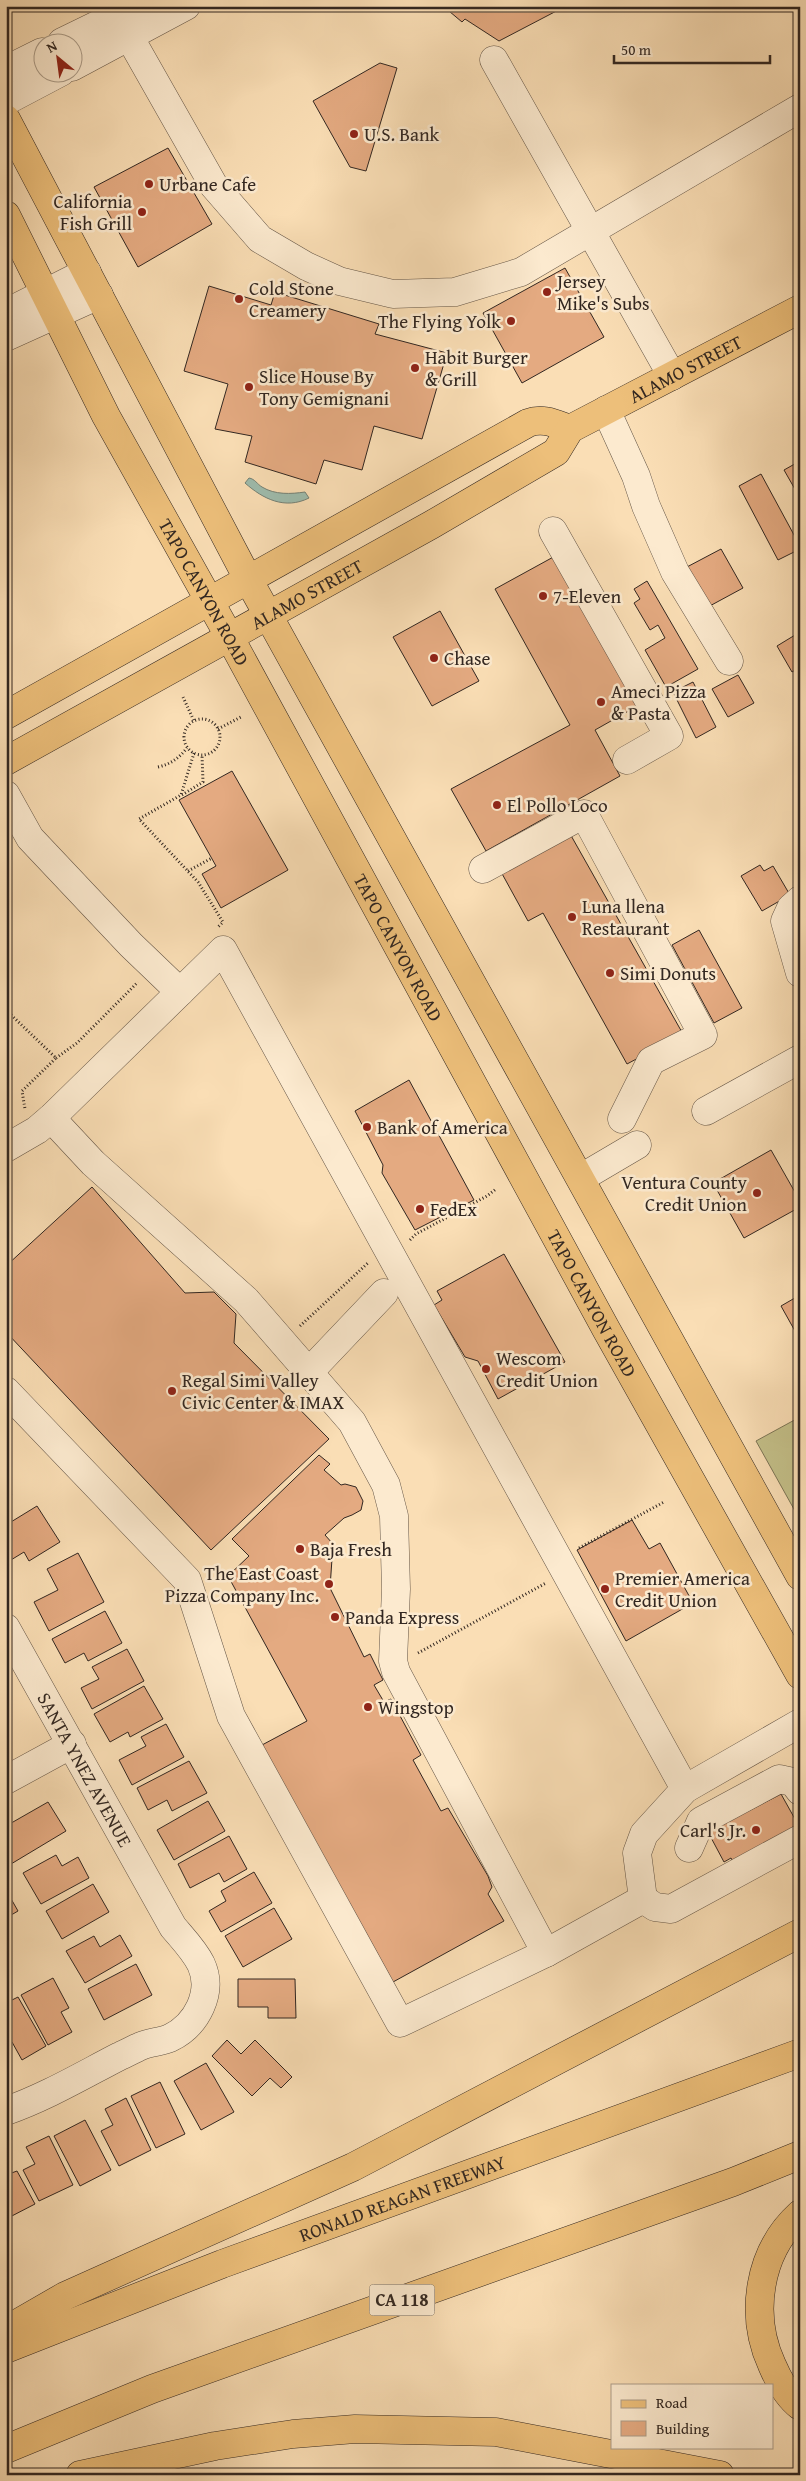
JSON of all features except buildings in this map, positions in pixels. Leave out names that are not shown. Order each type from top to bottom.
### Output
[{"type":"main road","points":[[6,119],[248,579],[800,1576]]},
{"type":"main road","name":"TAPO CANYON ROAD","points":[[6,214],[106,416],[229,636],[606,1329],[800,1675]]},
{"type":"main road","name":"ALAMO STREET","points":[[6,761],[431,525],[556,452],[570,429],[800,309]]},
{"type":"main road","points":[[6,715],[528,424],[536,420],[546,420],[570,429]]},
{"type":"main road","points":[[6,2330],[65,2296],[353,2167],[800,1933]]},
{"type":"main road","points":[[745,2074],[800,2047]]},
{"type":"main road","name":"RONALD REAGAN FREEWAY","points":[[6,2349],[222,2264],[800,2053]]},
{"type":"main road","name":"CA 118","points":[[6,2449],[152,2389],[733,2182],[800,2155]]},
{"type":"main road","points":[[800,2214],[784,2228],[769,2259],[760,2288],[759,2315],[763,2346],[777,2377],[800,2406]]},
{"type":"main road","points":[[80,2475],[215,2446],[293,2434],[355,2428],[496,2432],[720,2475]]},
{"type":"street","points":[[82,58],[123,21],[148,6]]},
{"type":"street","points":[[82,32],[101,23],[123,21],[186,6]]},
{"type":"street","points":[[123,21],[214,186],[260,239],[306,266],[339,281],[393,294],[455,292],[522,272],[800,108]]},
{"type":"street","points":[[6,70],[32,57]]},
{"type":"street","points":[[494,60],[672,376]]},
{"type":"street","points":[[6,101],[43,82]]},
{"type":"street","points":[[6,337],[51,304],[93,283]]},
{"type":"street","points":[[6,313],[51,304]]},
{"type":"street","points":[[606,410],[636,476],[646,506],[675,572],[729,661]]},
{"type":"street","points":[[553,531],[670,736],[627,760]]},
{"type":"street","points":[[6,795],[30,838],[170,983]]},
{"type":"street","points":[[483,869],[584,814],[703,1036],[651,1061],[622,1119]]},
{"type":"street","points":[[800,900],[791,908],[785,921],[800,972]]},
{"type":"street","points":[[6,1148],[37,1130],[51,1118],[170,983],[223,950],[404,1247],[566,1572],[685,1789]]},
{"type":"street","points":[[706,1111],[800,1059]]},
{"type":"street","points":[[51,1118],[93,1163],[246,1300],[352,1422],[386,1486],[394,1516],[396,1589],[393,1661],[396,1672],[546,1953]]},
{"type":"street","points":[[581,1178],[637,1145]]},
{"type":"street","points":[[309,1372],[384,1293]]},
{"type":"street","points":[[6,1390],[187,1580],[231,1716],[400,2023],[546,1953],[643,1899]]},
{"type":"street","name":"SANTA YNEZ AVENUE","points":[[6,1628],[165,1911],[202,1966],[205,1982],[202,2002],[196,2017],[181,2032],[169,2038],[142,2046],[28,2103],[6,2111]]},
{"type":"street","points":[[800,1723],[685,1789],[644,1834],[637,1853],[643,1899],[655,1908],[671,1909],[800,1839]]},
{"type":"street","points":[[6,1780],[72,1744]]},
{"type":"street","points":[[689,1848],[701,1821],[779,1779],[793,1782],[800,1791]]},
{"type":"path","points":[[183,697],[194,721]]},
{"type":"path","points":[[218,729],[241,717]]},
{"type":"path","points":[[208,720],[218,729],[220,739],[218,745],[209,753],[202,755],[194,753],[184,743],[184,732],[194,721],[208,720]]},
{"type":"path","points":[[158,767],[167,765],[180,757],[188,748]]},
{"type":"path","points":[[181,795],[194,753]]},
{"type":"path","points":[[202,755],[203,782],[139,819],[198,882],[223,922],[216,929]]},
{"type":"path","points":[[188,871],[212,858]]},
{"type":"path","points":[[56,1058],[77,1044],[140,980],[170,983]]},
{"type":"path","points":[[6,1022],[11,1016]]},
{"type":"path","points":[[283,1342],[364,1266],[404,1247],[416,1234],[487,1196],[496,1189]]},
{"type":"path","points":[[393,1661],[410,1657],[578,1566],[570,1552],[664,1502]]},
{"type":"shaded area","points":[[249,478],[267,490],[278,493],[305,492],[309,498],[291,503],[275,501],[259,494],[245,483]]},
{"type":"shaded area","points":[[800,1417],[800,1520],[756,1441]]},
{"type":"place","name":"U.S. Bank","points":[[354,134]]},
{"type":"place","name":"Urbane Cafe","points":[[149,184]]},
{"type":"place","name":"California Fish Grill","points":[[142,212]]},
{"type":"place","name":"Jersey Mike's Subs","points":[[547,292]]},
{"type":"place","name":"Cold Stone Creamery","points":[[239,299]]},
{"type":"place","name":"The Flying Yolk","points":[[511,321]]},
{"type":"place","name":"Habit Burger & Grill","points":[[415,368]]},
{"type":"place","name":"Slice House By Tony Gemignani","points":[[249,387]]},
{"type":"place","name":"7-Eleven","points":[[543,596]]},
{"type":"place","name":"Chase","points":[[434,658]]},
{"type":"place","name":"Ameci Pizza & Pasta","points":[[601,702]]},
{"type":"place","name":"El Pollo Loco","points":[[497,805]]},
{"type":"place","name":"Luna llena Restaurant","points":[[572,917]]},
{"type":"place","name":"Simi Donuts","points":[[610,973]]},
{"type":"place","name":"Bank of America","points":[[367,1127]]},
{"type":"place","name":"Ventura County Credit Union","points":[[757,1193]]},
{"type":"place","name":"FedEx","points":[[420,1209]]},
{"type":"place","name":"Wescom Credit Union","points":[[486,1369]]},
{"type":"place","name":"Regal Simi Valley Civic Center & IMAX","points":[[172,1391]]},
{"type":"place","name":"Baja Fresh","points":[[300,1549]]},
{"type":"place","name":"The East Coast Pizza Company Inc.","points":[[329,1584]]},
{"type":"place","name":"Premier America Credit Union","points":[[605,1589]]},
{"type":"place","name":"Panda Express","points":[[335,1617]]},
{"type":"place","name":"Wingstop","points":[[368,1707]]},
{"type":"place","name":"Carl's Jr.","points":[[756,1830]]}]
